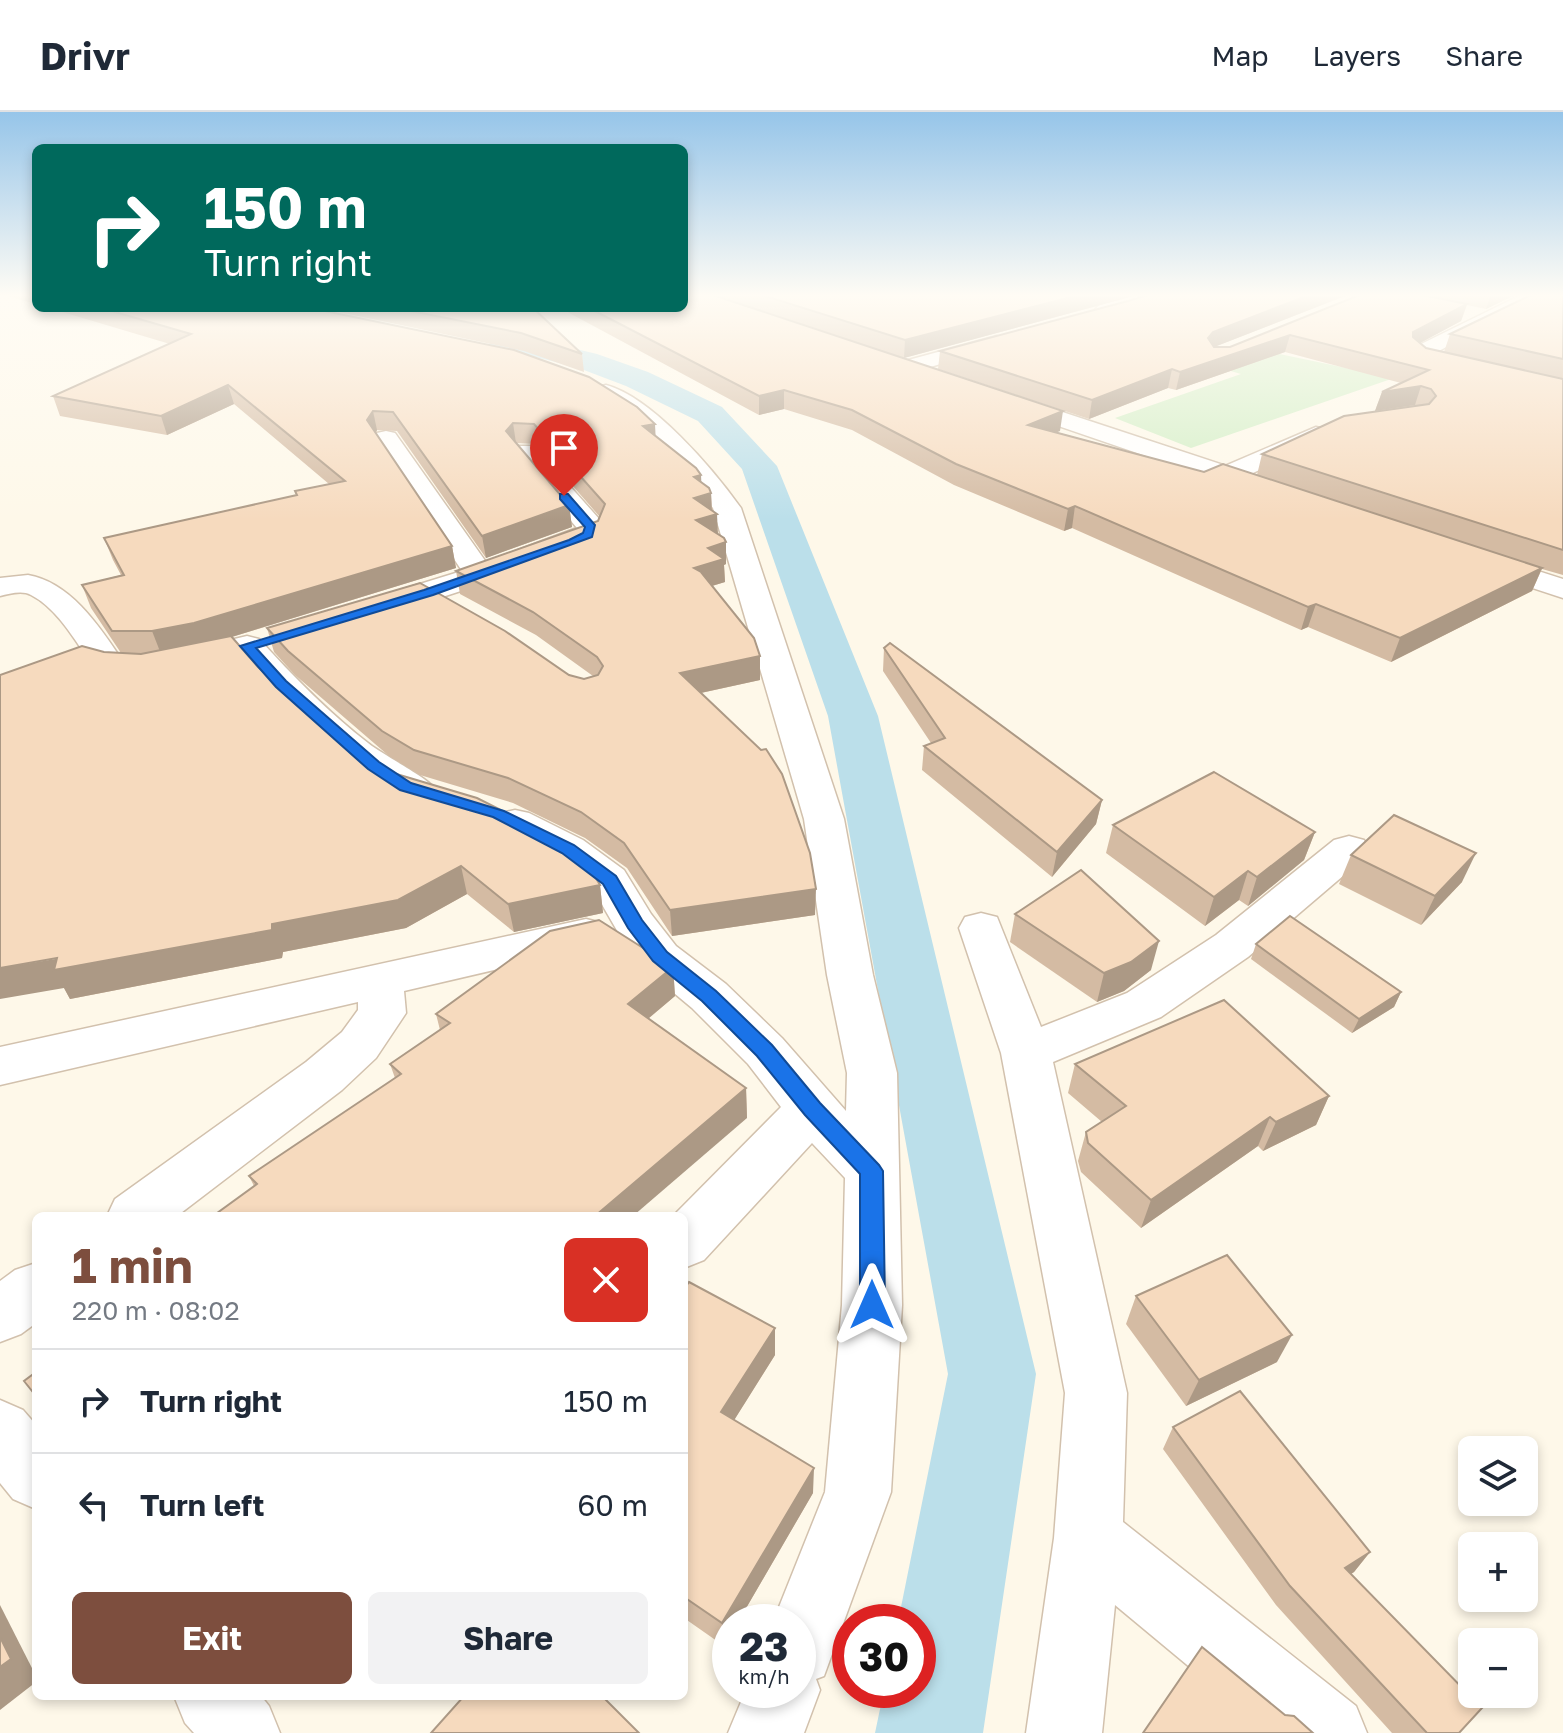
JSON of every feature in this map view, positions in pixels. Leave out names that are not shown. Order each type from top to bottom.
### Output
[{"type":"street","points":[[917,370],[955,383]]},
{"type":"street","points":[[1482,370],[1563,389]]},
{"type":"street","points":[[574,379],[600,388],[648,419],[699,468],[727,508],[824,819],[850,975],[872,1073],[872,1305],[858,1492],[815,1604]]},
{"type":"street","points":[[985,393],[1286,495]]},
{"type":"street","points":[[1227,475],[1331,427]]},
{"type":"street","points":[[386,438],[479,574]]},
{"type":"street","points":[[341,619],[573,542],[589,531],[591,527],[525,451]]},
{"type":"street","points":[[1461,555],[1563,589]]},
{"type":"street","points":[[0,587],[27,584],[42,588],[97,645],[108,664],[115,667],[142,668],[260,642],[281,684],[374,766],[405,786],[449,799]]},
{"type":"street","points":[[428,592],[463,612]]},
{"type":"street","points":[[486,810],[568,849],[609,880],[635,924],[660,957],[709,996],[765,1051],[812,1109],[872,1171]]},
{"type":"street","points":[[1026,1053],[1144,1005],[1266,921],[1349,849]]},
{"type":"street","points":[[0,1066],[380,978],[635,924]]},
{"type":"street","points":[[981,928],[1026,1053],[1096,1393],[1088,1538],[1064,1733]]},
{"type":"street","points":[[140,1212],[324,1076],[359,1045],[382,1013],[380,978]]},
{"type":"street","points":[[688,1239],[812,1109]]},
{"type":"street","points":[[0,1315],[32,1292]]},
{"type":"street","points":[[0,1432],[32,1471]]},
{"type":"street","points":[[1088,1538],[1329,1733]]},
{"type":"street","points":[[766,1733],[776,1708]]},
{"type":"green space","points":[[1226,370],[1354,370],[1394,378],[1191,448],[1115,418],[1241,374]]},
{"type":"building","points":[[112,370],[569,370],[589,377],[637,407],[655,424],[643,426],[696,468],[701,475],[694,477],[709,488],[711,493],[694,498],[717,514],[696,520],[724,538],[726,542],[708,548],[724,559],[694,568],[701,572],[754,638],[760,656],[680,673],[761,750],[766,749],[782,774],[810,853],[816,889],[670,910],[624,843],[581,812],[508,778],[414,750],[382,731],[288,651],[267,628],[420,583],[505,631],[569,675],[584,679],[598,675],[603,666],[597,657],[533,612],[456,571],[598,521],[605,504],[534,424],[513,423],[506,431],[569,505],[482,536],[393,412],[373,411],[367,420],[452,546],[194,623],[152,631],[112,631],[82,585],[124,575],[104,538],[297,495],[295,491],[345,481],[228,385],[161,416],[53,396]]},
{"type":"building","points":[[708,370],[938,370],[1063,411],[1028,425],[1204,472],[1223,464],[1542,568],[1400,638],[1316,604],[1308,607],[1075,506],[1068,509],[956,464],[852,410],[784,390],[759,396]]},
{"type":"building","points":[[998,370],[1170,370],[1092,400]]},
{"type":"building","points":[[1429,370],[1522,370],[1563,379],[1563,550],[1262,454],[1344,416],[1429,404],[1436,396],[1431,389],[1421,386],[1382,392]]},
{"type":"building","points":[[231,636],[258,667],[352,750],[383,770],[477,798],[547,833],[587,863],[600,885],[508,904],[461,866],[398,900],[272,924],[272,930],[54,970],[57,958],[0,968],[0,675],[82,646],[104,652],[141,654]]},
{"type":"building","points":[[890,643],[1102,800],[1057,852],[924,746],[945,738],[884,648]]},
{"type":"building","points":[[1214,772],[1315,832],[1257,877],[1248,871],[1214,897],[1113,825]]},
{"type":"building","points":[[1394,815],[1476,853],[1435,896],[1351,855]]},
{"type":"building","points":[[1081,870],[1159,941],[1131,962],[1104,973],[1015,914]]},
{"type":"building","points":[[1290,916],[1401,992],[1359,1019],[1256,944]]},
{"type":"building","points":[[599,920],[673,967],[628,1004],[746,1088],[600,1212],[218,1212],[257,1184],[249,1176],[401,1074],[390,1064],[450,1023],[436,1014],[550,931]]},
{"type":"building","points":[[1224,1000],[1329,1096],[1276,1122],[1270,1117],[1151,1200],[1088,1143],[1086,1132],[1126,1106],[1075,1064]]},
{"type":"building","points":[[1227,1255],[1292,1335],[1199,1380],[1136,1296]]},
{"type":"building","points":[[689,1282],[775,1328],[721,1412],[814,1468],[733,1604],[712,1604],[712,1616],[688,1600]]},
{"type":"building","points":[[32,1375],[32,1391],[24,1381]]},
{"type":"building","points":[[1240,1391],[1370,1552],[1345,1568],[1458,1683],[1458,1708],[1482,1708],[1459,1733],[1427,1733],[1290,1586],[1173,1427]]},
{"type":"building","points":[[0,1637],[11,1659],[0,1667]]},
{"type":"building","points":[[1202,1647],[1285,1715],[1294,1716],[1313,1733],[1143,1733]]},
{"type":"building","points":[[460,1700],[606,1700],[639,1733],[431,1733]]},
{"type":"waterway","points":[[612,370],[710,414],[759,466],[853,716],[992,1374],[929,1733]]},
{"type":"route","points":[[564,496],[591,527],[588,535],[459,582],[247,646],[281,684],[374,766],[405,786],[498,814],[568,849],[609,880],[635,924],[660,957],[709,996],[765,1051],[812,1109],[872,1171],[872,1305]]}]
